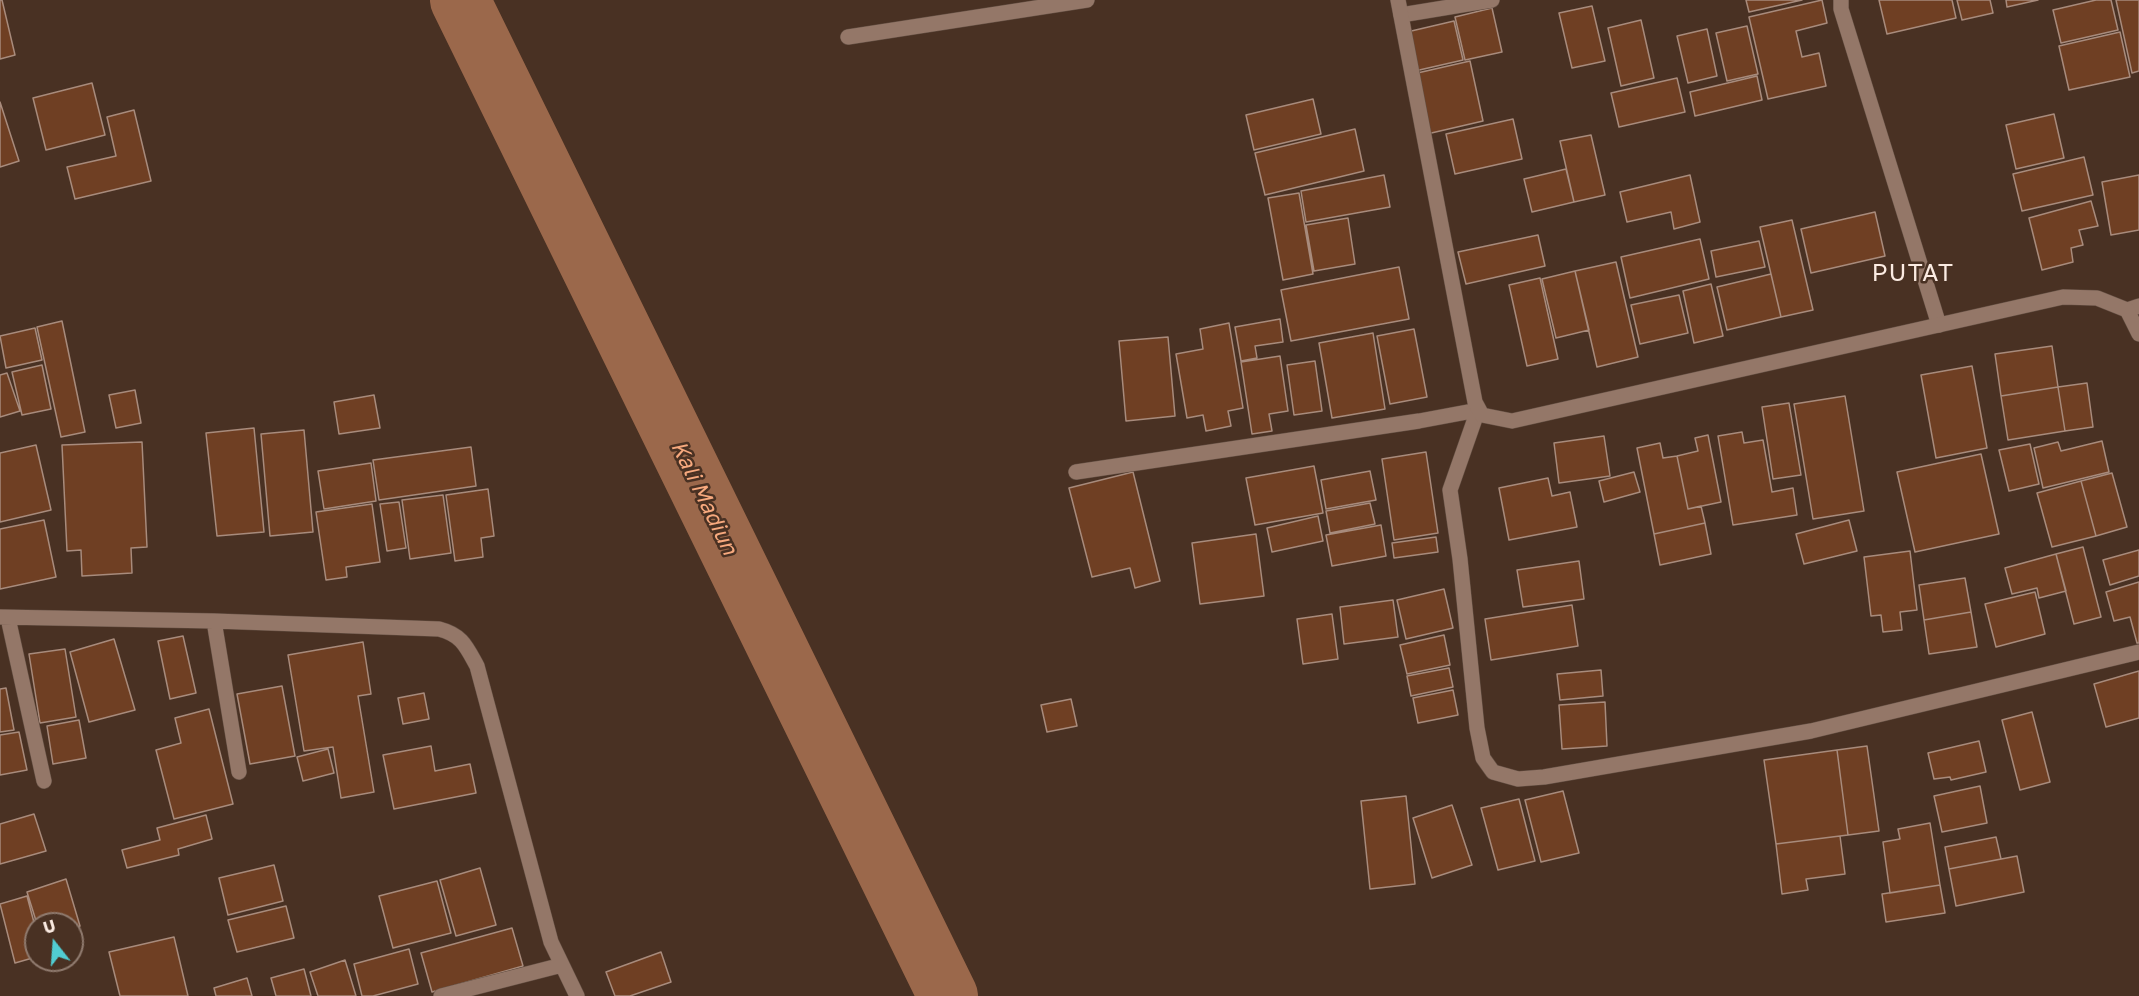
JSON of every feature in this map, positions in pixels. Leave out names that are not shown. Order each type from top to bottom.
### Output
[{"type":"street","points":[[848,37],[1087,0]]},
{"type":"street","points":[[1492,0],[1399,8],[1478,410],[1450,490],[1460,559],[1477,728],[1483,758],[1494,772],[1518,779],[1544,777],[1811,731],[2139,652]]},
{"type":"street","points":[[1842,0],[1841,9],[1939,325]]},
{"type":"street","points":[[1076,472],[1419,421],[1478,410],[1487,417],[1512,421],[2063,297],[2097,298],[2133,308],[2139,334]]},
{"type":"street","points":[[44,781],[4,617],[214,621],[439,629],[452,632],[464,642],[477,666],[551,942],[577,996]]},
{"type":"street","points":[[214,621],[238,772]]},
{"type":"street","points":[[441,996],[562,965]]},
{"type":"building","points":[[0,0],[2,0],[15,55],[0,59]]},
{"type":"building","points":[[1746,0],[1802,0],[1749,12]]},
{"type":"building","points":[[1822,0],[1827,23],[1796,31],[1802,57],[1819,53],[1826,86],[1768,99],[1749,17]]},
{"type":"building","points":[[1879,0],[1952,0],[1956,18],[1887,34]]},
{"type":"building","points":[[1957,0],[1990,0],[1993,13],[1962,20]]},
{"type":"building","points":[[2006,0],[2038,0],[2007,7]]},
{"type":"building","points":[[2096,0],[2111,0],[2118,30],[2061,43],[2053,10]]},
{"type":"building","points":[[2116,0],[2139,0],[2139,71],[2132,73]]},
{"type":"building","points":[[1592,6],[1605,61],[1572,68],[1559,13]]},
{"type":"building","points":[[1492,8],[1502,52],[1465,60],[1455,17]]},
{"type":"building","points":[[1641,20],[1654,78],[1621,86],[1608,28]]},
{"type":"building","points":[[1454,21],[1463,60],[1415,71],[1407,32]]},
{"type":"building","points":[[1747,26],[1758,74],[1727,81],[1716,33]]},
{"type":"building","points":[[1707,29],[1717,76],[1688,83],[1677,36]]},
{"type":"building","points":[[2120,32],[2130,77],[2069,90],[2059,46]]},
{"type":"building","points":[[1470,61],[1483,121],[1427,134],[1413,74]]},
{"type":"building","points":[[1757,76],[1762,100],[1695,116],[1690,92]]},
{"type":"building","points":[[1677,78],[1685,112],[1619,127],[1611,93]]},
{"type":"building","points":[[92,83],[105,135],[46,150],[33,98]]},
{"type":"building","points":[[1313,99],[1321,134],[1254,150],[1246,115]]},
{"type":"building","points":[[0,102],[19,161],[0,167]]},
{"type":"building","points":[[134,110],[151,181],[75,199],[67,167],[116,156],[107,117]]},
{"type":"building","points":[[2054,114],[2064,158],[2016,169],[2006,125]]},
{"type":"building","points":[[1513,119],[1522,159],[1455,174],[1446,134]]},
{"type":"building","points":[[1355,129],[1364,171],[1265,195],[1255,153]]},
{"type":"building","points":[[1591,135],[1605,195],[1574,202],[1560,141]]},
{"type":"building","points":[[2084,157],[2093,195],[2022,211],[2013,174]]},
{"type":"building","points":[[1566,169],[1574,202],[1532,212],[1524,179]]},
{"type":"building","points":[[1384,175],[1390,207],[1306,222],[1301,191]]},
{"type":"building","points":[[1690,175],[1700,222],[1674,229],[1671,212],[1627,222],[1620,192]]},
{"type":"building","points":[[2139,175],[2139,230],[2111,235],[2102,182]]},
{"type":"building","points":[[1299,193],[1313,274],[1283,280],[1268,198]]},
{"type":"building","points":[[2091,201],[2098,226],[2079,230],[2083,245],[2071,248],[2073,262],[2042,270],[2029,218]]},
{"type":"building","points":[[1875,212],[1885,256],[1811,273],[1801,229]]},
{"type":"building","points":[[1348,218],[1355,264],[1314,271],[1306,225]]},
{"type":"building","points":[[1792,220],[1813,310],[1781,317],[1760,227]]},
{"type":"building","points":[[1538,235],[1545,266],[1466,284],[1458,252]]},
{"type":"building","points":[[1700,239],[1709,279],[1630,298],[1621,257]]},
{"type":"building","points":[[1759,241],[1765,267],[1716,277],[1711,251]]},
{"type":"building","points":[[1616,262],[1638,357],[1597,367],[1575,271]]},
{"type":"building","points":[[1399,267],[1409,319],[1291,341],[1281,290]]},
{"type":"building","points":[[1575,271],[1589,330],[1556,338],[1542,279]]},
{"type":"building","points":[[1771,274],[1781,317],[1727,330],[1717,287]]},
{"type":"building","points":[[1540,278],[1558,359],[1527,366],[1509,285]]},
{"type":"building","points":[[1711,284],[1723,336],[1694,343],[1683,291]]},
{"type":"building","points":[[1679,295],[1688,333],[1640,344],[1631,305]]},
{"type":"building","points":[[1280,319],[1283,342],[1255,346],[1257,358],[1241,361],[1235,327]]},
{"type":"building","points":[[62,321],[85,432],[61,437],[37,327]]},
{"type":"building","points":[[1229,323],[1243,408],[1228,411],[1231,426],[1206,431],[1203,415],[1187,418],[1176,354],[1203,349],[1200,329]]},
{"type":"building","points":[[35,328],[42,360],[6,368],[0,336]]},
{"type":"building","points":[[1414,329],[1427,397],[1390,404],[1377,336]]},
{"type":"building","points":[[1373,333],[1385,409],[1332,418],[1319,343]]},
{"type":"building","points":[[1168,337],[1175,416],[1126,421],[1119,341]]},
{"type":"building","points":[[2052,346],[2058,387],[2001,396],[1995,354]]},
{"type":"building","points":[[1280,356],[1288,411],[1269,414],[1272,431],[1252,434],[1241,362]]},
{"type":"building","points":[[1315,361],[1322,411],[1294,415],[1287,365]]},
{"type":"building","points":[[42,365],[51,409],[22,415],[12,372]]},
{"type":"building","points":[[1972,366],[1987,448],[1936,458],[1921,375]]},
{"type":"building","points":[[7,373],[20,411],[0,417],[0,375]]},
{"type":"building","points":[[2087,383],[2093,427],[2065,431],[2058,387]]},
{"type":"building","points":[[2058,387],[2065,431],[2008,440],[2001,396]]},
{"type":"building","points":[[135,390],[141,423],[116,428],[109,395]]},
{"type":"building","points":[[374,395],[380,428],[339,434],[334,402]]},
{"type":"building","points":[[1845,396],[1864,511],[1813,519],[1794,404]]},
{"type":"building","points":[[1789,403],[1801,475],[1773,479],[1762,407]]},
{"type":"building","points":[[254,428],[264,532],[217,536],[206,433]]},
{"type":"building","points":[[304,430],[313,532],[270,536],[261,434]]},
{"type":"building","points":[[1742,432],[1744,443],[1763,440],[1772,492],[1793,488],[1797,515],[1733,525],[1718,436]]},
{"type":"building","points":[[1708,435],[1721,502],[1688,509],[1677,456],[1698,451],[1695,438]]},
{"type":"building","points":[[1604,436],[1610,476],[1559,483],[1554,443]]},
{"type":"building","points":[[2102,441],[2109,472],[2043,488],[2034,448],[2058,442],[2061,451]]},
{"type":"building","points":[[142,442],[147,547],[131,548],[132,573],[82,576],[81,550],[67,551],[62,445]]},
{"type":"building","points":[[1660,443],[1663,458],[1677,456],[1688,509],[1701,506],[1705,523],[1654,534],[1637,448]]},
{"type":"building","points":[[2030,444],[2039,484],[2009,491],[1999,450]]},
{"type":"building","points":[[36,445],[51,510],[0,522],[0,453]]},
{"type":"building","points":[[471,447],[476,486],[379,500],[373,460]]},
{"type":"building","points":[[1426,452],[1438,533],[1394,540],[1382,459]]},
{"type":"building","points":[[1981,454],[1999,534],[1915,552],[1897,472]]},
{"type":"building","points":[[371,463],[376,501],[324,509],[318,471]]},
{"type":"building","points":[[1314,466],[1323,513],[1255,525],[1246,478]]},
{"type":"building","points":[[1370,471],[1376,500],[1326,509],[1321,480]]},
{"type":"building","points":[[1133,472],[1160,581],[1135,588],[1130,568],[1092,577],[1069,488]]},
{"type":"building","points":[[1634,472],[1640,492],[1604,502],[1599,481]]},
{"type":"building","points":[[2112,473],[2127,527],[2096,536],[2081,481]]},
{"type":"building","points":[[1548,478],[1552,496],[1570,492],[1577,527],[1509,540],[1499,488]]},
{"type":"building","points":[[2081,481],[2096,536],[2052,547],[2037,493]]},
{"type":"building","points":[[488,489],[494,536],[481,538],[483,557],[455,561],[446,495]]},
{"type":"building","points":[[443,495],[451,553],[410,559],[402,500]]},
{"type":"building","points":[[399,502],[406,548],[387,551],[380,504]]},
{"type":"building","points":[[1370,503],[1375,524],[1330,533],[1326,511]]},
{"type":"building","points":[[372,504],[380,562],[346,567],[347,577],[326,580],[316,512]]},
{"type":"building","points":[[1318,516],[1323,541],[1272,552],[1267,528]]},
{"type":"building","points":[[44,520],[56,577],[0,589],[0,529]]},
{"type":"building","points":[[1849,520],[1857,551],[1804,564],[1796,534]]},
{"type":"building","points":[[1705,523],[1711,554],[1660,565],[1654,534]]},
{"type":"building","points":[[1381,525],[1386,556],[1332,566],[1326,535]]},
{"type":"building","points":[[1256,534],[1264,596],[1200,604],[1192,543]]},
{"type":"building","points":[[1436,537],[1438,552],[1394,558],[1392,543]]},
{"type":"building","points":[[2083,547],[2101,617],[2074,624],[2056,554]]},
{"type":"building","points":[[2139,550],[2139,576],[2110,585],[2103,560]]},
{"type":"building","points":[[1910,551],[1917,610],[1900,612],[1902,630],[1883,632],[1881,615],[1871,616],[1864,557]]},
{"type":"building","points":[[2056,554],[2066,591],[2039,598],[2037,588],[2012,594],[2005,568]]},
{"type":"building","points":[[1579,561],[1584,599],[1523,607],[1517,570]]},
{"type":"building","points":[[1965,578],[1971,612],[1924,620],[1919,585]]},
{"type":"building","points":[[2139,582],[2139,643],[2137,643],[2130,617],[2114,621],[2106,592]]},
{"type":"building","points":[[1444,589],[1453,628],[1406,639],[1397,600]]},
{"type":"building","points":[[2035,592],[2045,634],[1996,647],[1985,604]]},
{"type":"building","points":[[1393,600],[1398,637],[1344,644],[1340,607]]},
{"type":"building","points":[[1572,605],[1578,646],[1491,660],[1485,619]]},
{"type":"building","points":[[1971,612],[1977,647],[1929,654],[1924,620]]},
{"type":"building","points":[[1332,614],[1338,659],[1303,664],[1297,619]]},
{"type":"building","points":[[1444,635],[1450,665],[1407,674],[1400,645]]},
{"type":"building","points":[[183,636],[196,693],[170,699],[158,641]]},
{"type":"building","points":[[114,639],[135,710],[89,722],[70,652]]},
{"type":"building","points":[[363,642],[371,694],[358,696],[374,792],[341,798],[333,747],[304,751],[288,655]]},
{"type":"building","points":[[65,649],[76,717],[40,723],[29,654]]},
{"type":"building","points":[[1449,668],[1453,687],[1411,696],[1407,676]]},
{"type":"building","points":[[1601,670],[1603,696],[1560,700],[1557,674]]},
{"type":"building","points":[[2139,671],[2139,718],[2106,727],[2094,684]]},
{"type":"building","points":[[282,686],[295,756],[250,764],[237,694]]},
{"type":"building","points":[[6,688],[14,730],[0,732],[0,689]]},
{"type":"building","points":[[1453,690],[1458,715],[1418,723],[1413,698]]},
{"type":"building","points":[[424,693],[429,719],[403,724],[398,698]]},
{"type":"building","points":[[1071,699],[1077,726],[1047,732],[1041,705]]},
{"type":"building","points":[[1605,702],[1607,746],[1562,749],[1559,705]]},
{"type":"building","points":[[209,709],[233,804],[174,819],[156,750],[181,743],[175,718]]},
{"type":"building","points":[[2032,712],[2050,782],[2020,790],[2002,720]]},
{"type":"building","points":[[79,720],[86,758],[53,764],[47,726]]},
{"type":"building","points":[[19,732],[27,770],[0,775],[0,735]]},
{"type":"building","points":[[1979,741],[1986,772],[1951,780],[1950,777],[1934,779],[1928,753]]},
{"type":"building","points":[[431,746],[435,771],[470,764],[476,793],[394,809],[383,755]]},
{"type":"building","points":[[1867,746],[1879,831],[1848,835],[1837,750]]},
{"type":"building","points":[[328,749],[334,773],[303,781],[297,757]]},
{"type":"building","points":[[1837,750],[1848,835],[1776,844],[1764,760]]},
{"type":"building","points":[[1980,786],[1987,823],[1942,832],[1934,796]]},
{"type":"building","points":[[1563,791],[1579,853],[1541,862],[1525,800]]},
{"type":"building","points":[[1406,796],[1415,884],[1370,889],[1361,801]]},
{"type":"building","points":[[1519,799],[1535,861],[1498,870],[1481,808]]},
{"type":"building","points":[[1452,805],[1472,865],[1432,878],[1413,818]]},
{"type":"building","points":[[34,814],[46,851],[0,864],[0,824]]},
{"type":"building","points":[[206,815],[212,839],[178,849],[179,855],[127,868],[122,850],[160,840],[157,828]]},
{"type":"building","points":[[1930,823],[1940,885],[1890,893],[1883,842],[1900,839],[1898,829]]},
{"type":"building","points":[[1840,836],[1845,874],[1806,879],[1808,890],[1782,894],[1776,844]]},
{"type":"building","points":[[1996,837],[2001,859],[1949,869],[1945,847]]},
{"type":"building","points":[[2017,856],[2024,892],[1956,906],[1949,869]]},
{"type":"building","points":[[274,865],[283,901],[228,915],[219,878]]},
{"type":"building","points":[[480,868],[496,925],[456,936],[440,880]]},
{"type":"building","points":[[66,879],[76,912],[33,912],[27,892]]},
{"type":"building","points":[[437,881],[451,933],[393,948],[379,896]]},
{"type":"building","points":[[1940,885],[1945,913],[1886,922],[1882,894]]},
{"type":"building","points":[[27,896],[31,912],[24,912],[24,960],[15,963],[0,904]]},
{"type":"building","points":[[286,906],[294,938],[237,952],[228,920]]},
{"type":"building","points":[[512,928],[523,966],[432,992],[421,953]]},
{"type":"building","points":[[174,937],[188,996],[120,996],[109,952]]},
{"type":"building","points":[[409,949],[418,984],[373,996],[362,996],[354,964]]},
{"type":"building","points":[[661,952],[671,982],[630,996],[615,996],[606,972]]},
{"type":"building","points":[[345,960],[356,996],[318,996],[310,972]]},
{"type":"building","points":[[304,969],[311,996],[276,996],[271,978]]},
{"type":"building","points":[[247,978],[252,996],[216,996],[214,988]]},
{"type":"waterway","name":"Kali Madiun","points":[[460,0],[948,996]]},
{"type":"district","name":"PUTAT","points":[[1913,273]]}]
